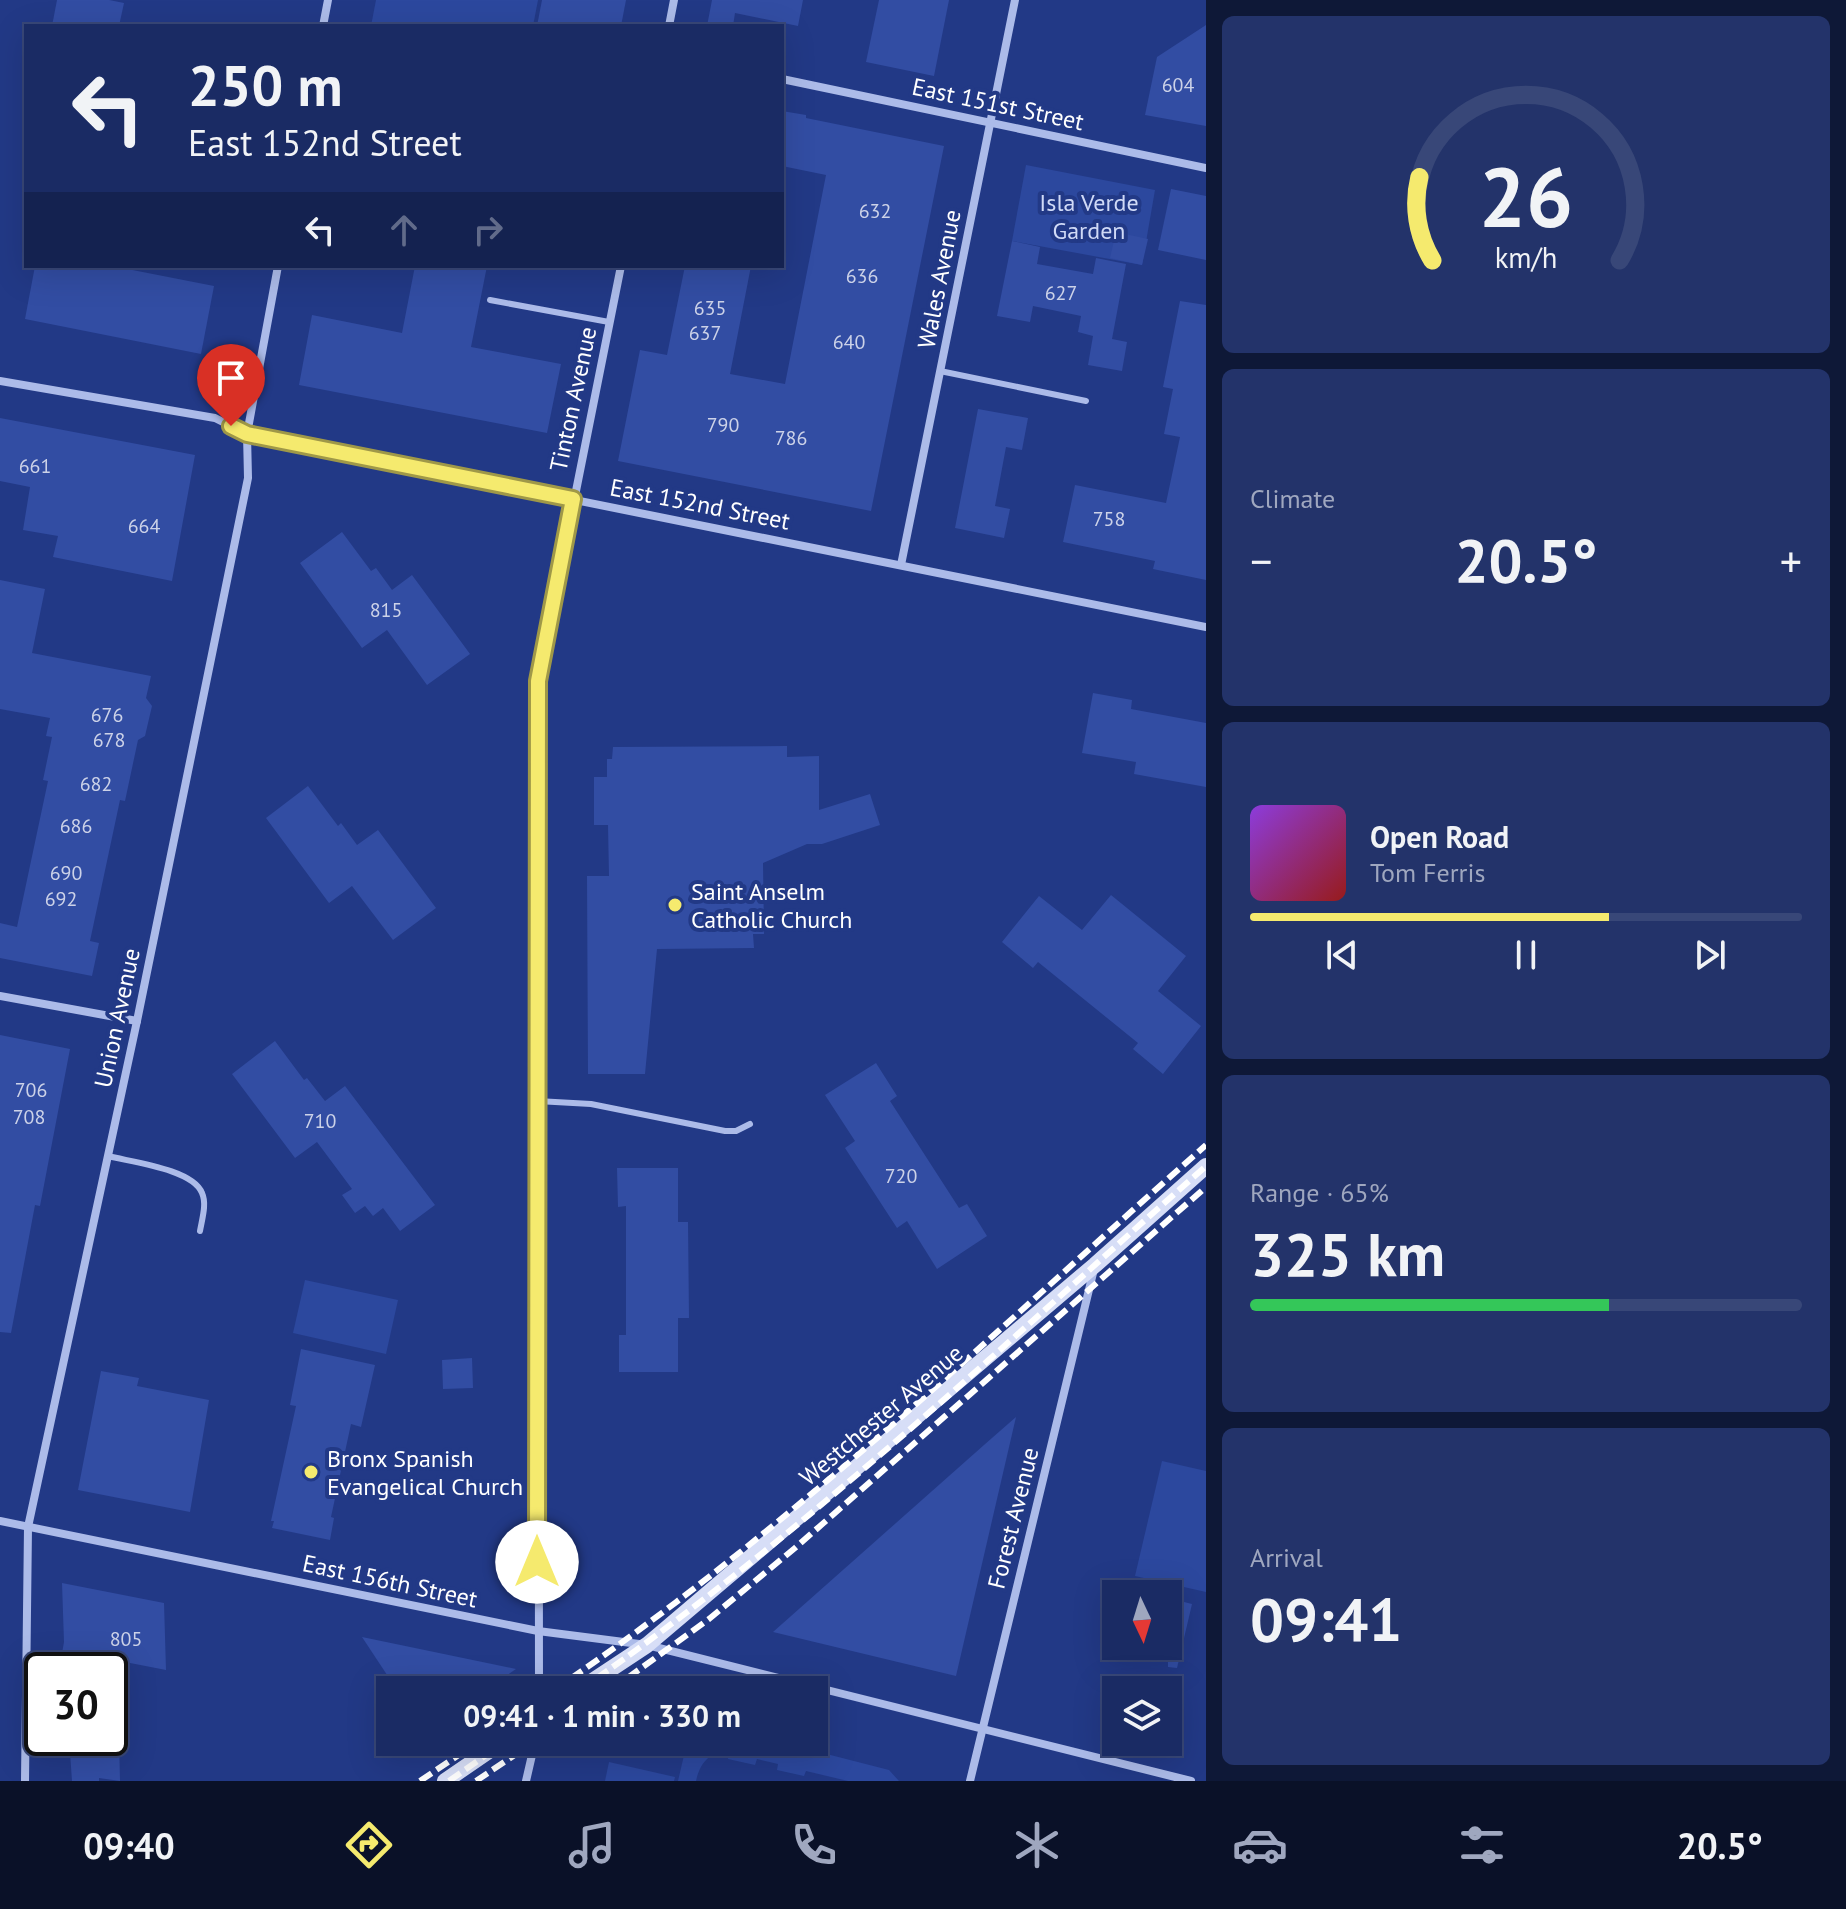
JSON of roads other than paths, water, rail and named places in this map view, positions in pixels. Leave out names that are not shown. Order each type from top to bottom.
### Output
[{"type":"main road","name":"Westchester Avenue","points":[[600,1676],[647,1645],[1095,1265],[1206,1166]]},
{"type":"main road","points":[[445,1781],[482,1756]]},
{"type":"street","points":[[323,24],[328,0]]},
{"type":"street","points":[[669,24],[674,0]]},
{"type":"street","name":"Wales Avenue","points":[[901,565],[1015,0]]},
{"type":"street","name":"East 151st Street","points":[[784,79],[1206,168]]},
{"type":"street","name":"Union Avenue","points":[[25,1781],[28,1527],[137,1021],[248,478],[247,434],[278,268]]},
{"type":"street","name":"Tinton Avenue","points":[[539,1676],[538,681],[621,268]]},
{"type":"street","name":"East 152nd Street","points":[[0,381],[215,418],[247,434],[1206,627]]},
{"type":"street","points":[[0,996],[137,1021]]},
{"type":"street","name":"Forest Avenue","points":[[970,1781],[1095,1265]]},
{"type":"street","name":"East 156th Street","points":[[0,1521],[538,1631],[647,1645],[1191,1781]]},
{"type":"street","points":[[526,1781],[532,1756]]},
{"type":"lane","points":[[490,300],[609,322]]},
{"type":"lane","points":[[940,371],[1086,401]]},
{"type":"lane","points":[[537,1101],[591,1104],[725,1131],[736,1131],[750,1124]]},
{"type":"lane","points":[[108,1156],[189,1178],[202,1189],[205,1203],[200,1231]]},
{"type":"railway","points":[[574,1676],[641,1629],[808,1497],[969,1358],[1206,1145]]},
{"type":"railway","points":[[599,1676],[744,1568],[823,1504],[1206,1166]]},
{"type":"railway","points":[[630,1676],[709,1619],[795,1548],[1206,1187]]},
{"type":"railway","points":[[420,1781],[457,1756]]},
{"type":"railway","points":[[449,1781],[485,1756]]},
{"type":"railway","points":[[476,1781],[513,1756]]},
{"type":"place","name":"Saint Anselm Catholic Church","points":[[675,905]]},
{"type":"place","name":"Bronx Spanish Evangelical Church","points":[[311,1472]]},
{"type":"park label","name":"Isla Verde Garden","points":[[1089,216]]}]
